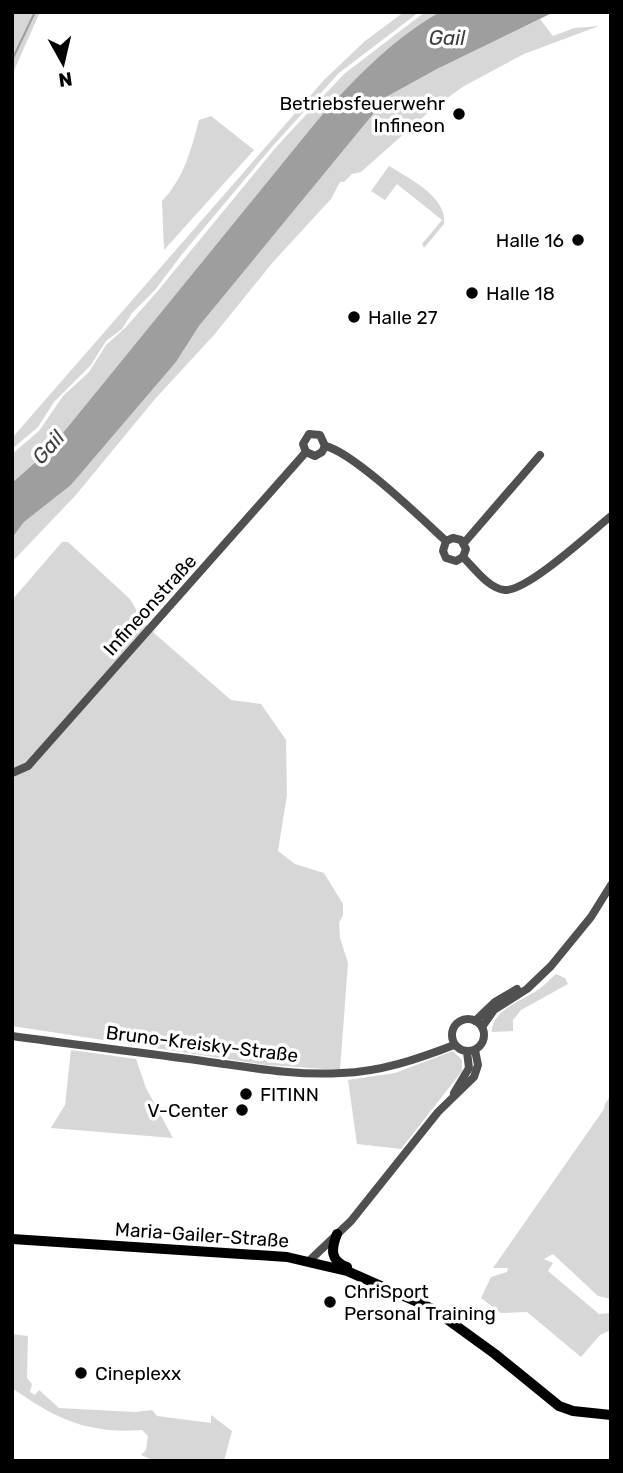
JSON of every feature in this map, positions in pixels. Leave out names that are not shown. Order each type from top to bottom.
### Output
[{"type":"main road","points":[[337,1234],[331,1248],[339,1264],[367,1274],[371,1280]]},
{"type":"main road","name":"Maria-Gailer-Straße","points":[[12,1239],[287,1257],[347,1271],[433,1309],[495,1353],[559,1406],[597,1415],[611,1415]]},
{"type":"street","name":"Infineonstraße","points":[[12,773],[28,766],[306,452],[303,444],[309,434],[320,435],[325,446],[344,453],[446,541],[443,551],[446,558],[456,561],[463,557],[492,584],[504,590],[531,581],[611,516]]},
{"type":"street","points":[[306,452],[315,456],[322,452],[325,446]]},
{"type":"street","points":[[464,543],[540,455]]},
{"type":"street","points":[[446,541],[453,538],[464,543]]},
{"type":"street","points":[[463,557],[466,552],[464,543]]},
{"type":"street","name":"Bruno-Kreisky-Straße","points":[[479,1024],[494,1010],[527,989],[551,966],[591,917],[611,886]]},
{"type":"street","name":"Bruno-Kreisky-Straße","points":[[12,1036],[299,1073],[343,1073],[424,1057],[453,1042],[453,1029],[460,1021],[479,1024]]},
{"type":"street","name":"Bruno-Kreisky-Straße","points":[[308,1262],[351,1220],[468,1073],[471,1051],[484,1039],[479,1024]]},
{"type":"street","points":[[453,1042],[471,1051]]},
{"type":"shaded area","points":[[12,12],[40,12],[12,75]]},
{"type":"shaded area","points":[[404,12],[419,12],[339,73],[271,148],[155,290],[132,313],[122,329],[106,341],[91,365],[54,402],[38,427],[12,449],[12,438],[324,80],[365,41]]},
{"type":"shaded area","points":[[425,12],[440,12],[389,48],[358,76],[316,122],[49,450],[12,483],[12,454],[39,431],[63,396],[89,372],[106,345],[156,293],[277,146],[344,74]]},
{"type":"shaded area","points":[[540,19],[553,36],[574,28],[599,26],[524,54],[464,86],[432,109],[361,172],[340,182],[331,199],[273,262],[214,335],[155,399],[75,496],[12,562],[12,538],[24,522],[71,485],[176,362],[199,326],[388,96]]},
{"type":"shaded area","points":[[211,116],[254,150],[164,250],[162,201],[181,173],[199,120]]},
{"type":"shaded area","points":[[389,166],[425,189],[440,205],[444,214],[444,224],[424,248],[422,244],[442,220],[397,184],[385,200],[371,191]]},
{"type":"shaded area","points":[[62,542],[68,542],[130,599],[142,620],[154,633],[231,700],[261,704],[286,740],[287,795],[278,851],[295,864],[324,873],[343,904],[343,915],[339,923],[340,938],[348,963],[340,1070],[266,1065],[12,1026],[12,600]]},
{"type":"shaded area","points":[[556,974],[565,978],[568,984],[521,1010],[513,1020],[513,1031],[492,1032],[493,1024],[502,1012],[539,989]]},
{"type":"shaded area","points":[[71,1050],[136,1059],[146,1088],[173,1138],[51,1128],[65,1105]]},
{"type":"shaded area","points":[[453,1051],[462,1060],[462,1071],[401,1149],[357,1144],[348,1080],[395,1073]]},
{"type":"shaded area","points":[[611,1095],[611,1299],[598,1296],[553,1254],[544,1259],[553,1263],[548,1271],[599,1314],[611,1313],[611,1330],[600,1335],[581,1357],[527,1312],[501,1313],[481,1298],[491,1277],[507,1272],[508,1268],[493,1268],[604,1109]]},
{"type":"shaded area","points":[[12,1334],[28,1336],[27,1378],[32,1384],[30,1392],[35,1395],[39,1390],[59,1408],[135,1412],[152,1410],[157,1416],[211,1423],[211,1415],[232,1431],[224,1461],[155,1461],[141,1455],[146,1450],[148,1436],[142,1430],[122,1431],[88,1427],[43,1408],[12,1388]]},
{"type":"water","name":"Gail","points":[[440,12],[554,12],[388,96],[199,326],[176,362],[71,485],[24,522],[12,538],[12,483],[49,450],[316,122],[358,76],[389,48]]},
{"type":"waterway","points":[[12,60],[35,12]]},
{"type":"place","name":"Betriebsfeuerwehr Infineon","points":[[459,114]]},
{"type":"place","name":"Halle 16","points":[[578,240]]},
{"type":"place","name":"Halle 18","points":[[472,293]]},
{"type":"place","name":"Halle 27","points":[[354,317]]},
{"type":"place","name":"FITINN","points":[[246,1094]]},
{"type":"place","name":"V-Center","points":[[242,1110]]},
{"type":"place","name":"ChriSport Personal Training","points":[[330,1302]]},
{"type":"place","name":"Cineplexx","points":[[81,1373]]}]
